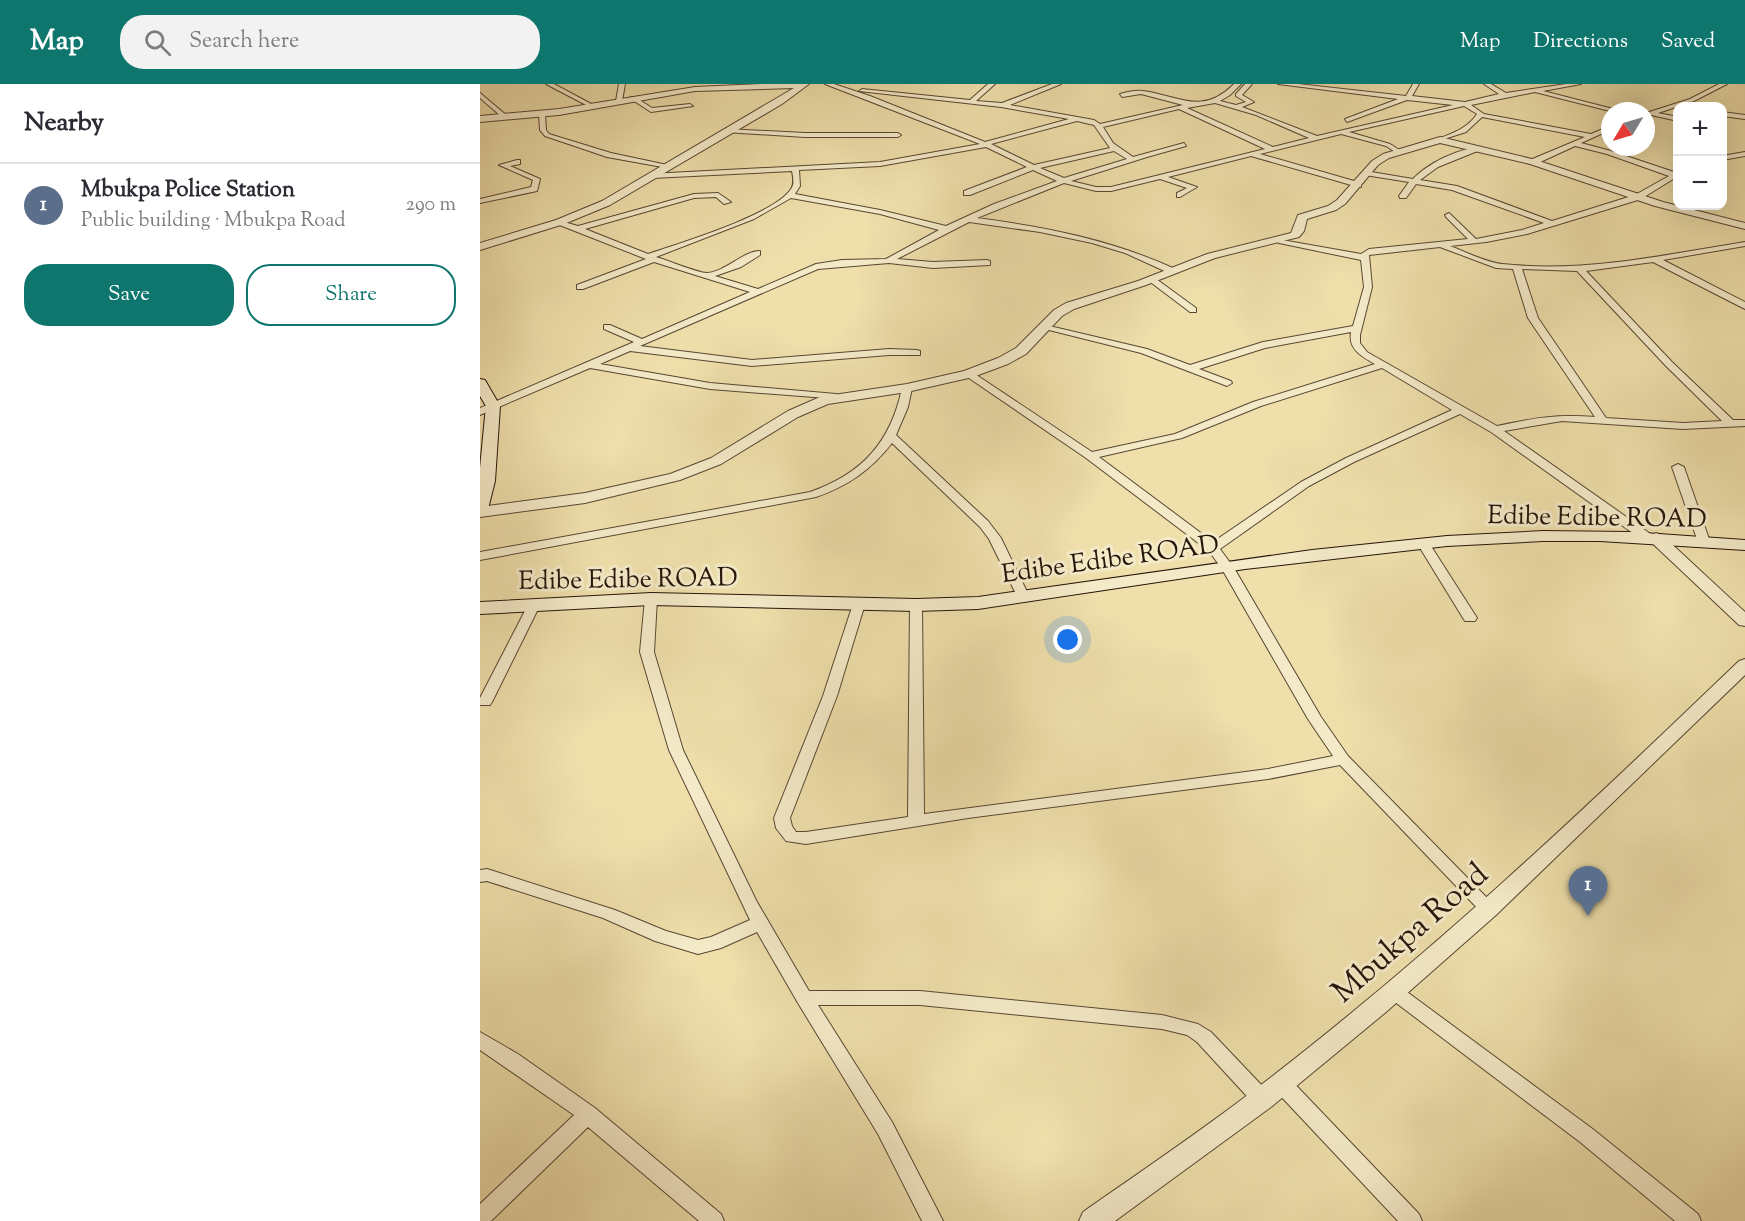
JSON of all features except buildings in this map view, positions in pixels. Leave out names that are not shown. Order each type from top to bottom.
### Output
[{"type":"main road","points":[[480,383],[486,409],[487,481],[480,511]]},
{"type":"main road","name":"Edibe Edibe ROAD","points":[[480,608],[651,599],[916,605],[978,603],[1228,567],[1423,543],[1516,537],[1652,538],[1745,545]]},
{"type":"street","points":[[549,84],[592,106]]},
{"type":"street","points":[[619,101],[622,84]]},
{"type":"street","points":[[480,119],[542,114],[695,86],[803,84]]},
{"type":"street","points":[[480,247],[560,222],[606,203],[779,102],[803,84]]},
{"type":"street","points":[[831,84],[985,144],[1065,180],[1096,190],[1111,189],[1272,148],[1505,95],[1578,84]]},
{"type":"street","points":[[971,102],[992,84]]},
{"type":"street","points":[[1001,105],[1058,84]]},
{"type":"street","points":[[1100,126],[1215,101],[1228,94],[1238,84]]},
{"type":"street","points":[[1237,107],[1251,102],[1238,95],[1249,84]]},
{"type":"street","points":[[1281,84],[1465,104],[1479,110],[1481,115]]},
{"type":"street","points":[[1347,120],[1408,97],[1416,84]]},
{"type":"street","points":[[1487,84],[1505,95]]},
{"type":"street","points":[[1688,102],[1724,84]]},
{"type":"street","points":[[848,91],[1001,105],[1094,122],[1100,126],[1103,137],[1133,160]]},
{"type":"street","points":[[1531,91],[1601,107]]},
{"type":"street","points":[[1122,95],[1141,92],[1190,105]]},
{"type":"street","points":[[480,95],[504,116]]},
{"type":"street","points":[[633,98],[651,110],[690,106]]},
{"type":"street","points":[[1215,101],[1237,107],[1316,138]]},
{"type":"street","points":[[1180,107],[1272,148]]},
{"type":"street","points":[[1655,112],[1673,108]]},
{"type":"street","points":[[542,114],[543,130],[547,135],[610,155],[668,166]]},
{"type":"street","points":[[1481,115],[1593,135]]},
{"type":"street","points":[[590,364],[710,386],[836,397],[907,388],[968,374],[1003,361],[1021,351],[1058,313],[1070,306],[1152,279],[1211,256],[1279,241],[1295,235],[1299,231],[1302,217],[1336,206],[1381,159],[1397,151],[1440,140],[1466,130],[1481,115]]},
{"type":"street","points":[[1655,115],[1673,118]]},
{"type":"street","points":[[1727,115],[1745,117]]},
{"type":"street","points":[[652,176],[880,164],[985,144],[1079,119]]},
{"type":"street","points":[[727,131],[805,135],[898,135]]},
{"type":"street","points":[[1341,132],[1388,145],[1397,151]]},
{"type":"street","points":[[1533,162],[1601,132]]},
{"type":"street","points":[[1440,140],[1533,162],[1690,213],[1745,226]]},
{"type":"street","points":[[1576,144],[1673,173]]},
{"type":"street","points":[[888,261],[946,228],[997,206],[1065,180],[1133,160],[1144,154],[1184,145]]},
{"type":"street","points":[[978,199],[967,193],[1035,167],[1116,149]]},
{"type":"street","points":[[1403,196],[1413,179],[1438,163],[1478,149]]},
{"type":"street","points":[[1250,154],[1358,185]]},
{"type":"street","points":[[1727,157],[1745,154]]},
{"type":"street","points":[[480,201],[534,189],[536,178],[503,165],[517,162]]},
{"type":"street","points":[[580,287],[734,226],[768,209],[790,195],[796,188],[795,169]]},
{"type":"street","points":[[1368,173],[1413,179],[1469,192],[1551,223]]},
{"type":"street","points":[[1673,176],[1638,197],[1502,237],[1376,250],[1365,254],[1368,287],[1356,328],[1355,343],[1358,349],[1383,365],[1495,430],[1652,538],[1745,621]]},
{"type":"street","points":[[1161,177],[1193,187],[1180,195]]},
{"type":"street","points":[[580,228],[694,196],[718,195],[727,202]]},
{"type":"street","points":[[790,195],[880,212],[946,228]]},
{"type":"street","points":[[988,202],[997,206]]},
{"type":"street","points":[[1449,215],[1474,241]]},
{"type":"street","points":[[966,219],[1018,226],[1101,243],[1172,271]]},
{"type":"street","points":[[560,222],[651,258],[758,292]]},
{"type":"street","points":[[1279,241],[1366,258]]},
{"type":"street","points":[[1437,244],[1487,262],[1517,268],[1579,269],[1655,260],[1745,244]]},
{"type":"street","points":[[706,276],[738,265],[757,253]]},
{"type":"street","points":[[1655,260],[1745,306]]},
{"type":"street","points":[[486,409],[825,265],[888,261],[933,264],[987,263]]},
{"type":"street","points":[[1517,268],[1533,318],[1602,420]]},
{"type":"street","points":[[1579,269],[1732,425]]},
{"type":"street","points":[[1152,279],[1193,310]]},
{"type":"street","points":[[1044,326],[1144,351],[1227,383]]},
{"type":"street","points":[[608,327],[641,342]]},
{"type":"street","points":[[1192,368],[1263,345],[1356,328]]},
{"type":"street","points":[[629,348],[752,363],[889,352],[917,353]]},
{"type":"street","points":[[1090,456],[1178,436],[1257,404],[1383,365]]},
{"type":"street","points":[[968,374],[1090,456],[1213,548],[1228,567],[1311,711],[1343,759],[1488,909]]},
{"type":"street","points":[[480,556],[824,492],[859,474],[892,437],[905,406],[907,388]]},
{"type":"street","points":[[480,511],[585,498],[675,477],[716,460],[805,408],[836,397]]},
{"type":"street","points":[[1213,548],[1305,484],[1350,460],[1460,410]]},
{"type":"street","points":[[1495,430],[1540,420],[1562,418],[1652,425],[1745,423]]},
{"type":"street","points":[[892,437],[984,524],[994,538],[1023,597]]},
{"type":"street","points":[[1678,467],[1704,542]]},
{"type":"street","points":[[1423,543],[1470,618]]},
{"type":"street","points":[[651,599],[647,652],[676,750],[760,923],[885,1128],[933,1221]]},
{"type":"street","points":[[859,604],[830,696],[782,818],[784,828],[792,837],[806,838],[1268,774],[1343,759]]},
{"type":"street","points":[[485,702],[534,605]]},
{"type":"street","points":[[916,605],[916,822]]},
{"type":"street","name":"Mbukpa Road","points":[[1093,1221],[1262,1099],[1393,991],[1488,909],[1745,665]]},
{"type":"street","points":[[480,876],[488,875],[609,914],[661,936],[698,947],[715,943],[760,923]]},
{"type":"street","points":[[1393,991],[1587,1136],[1691,1221]]},
{"type":"street","points":[[804,998],[920,998],[1162,1022],[1192,1029],[1204,1037],[1262,1099]]},
{"type":"street","points":[[480,1040],[523,1066],[588,1114],[714,1221]]},
{"type":"street","points":[[1281,1083],[1412,1221]]},
{"type":"street","points":[[480,1218],[588,1114]]},
{"type":"place","name":"Mbukpa Police Station","points":[[1588,916]]}]
